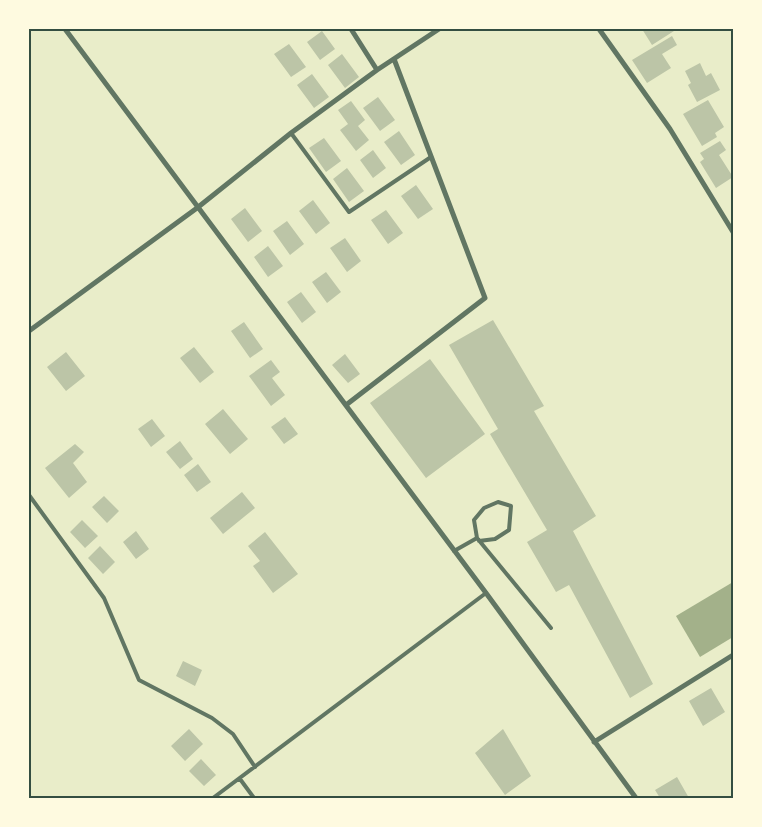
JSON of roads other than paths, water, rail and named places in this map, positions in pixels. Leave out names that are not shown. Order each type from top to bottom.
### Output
[{"type":"street","points":[[64,29],[486,593],[636,798]]},
{"type":"street","points":[[351,29],[377,70]]},
{"type":"street","points":[[29,331],[197,208],[292,133],[377,70],[439,29]]},
{"type":"street","points":[[599,29],[670,130],[733,232]]},
{"type":"street","points":[[346,405],[485,298],[394,59]]},
{"type":"street","points":[[594,742],[733,655]]},
{"type":"lane","points":[[292,133],[349,212],[431,157]]},
{"type":"lane","points":[[29,495],[104,598],[139,680],[219,723],[234,734],[254,767]]},
{"type":"lane","points":[[454,551],[478,540],[495,539],[509,530],[510,506],[498,502],[484,508],[474,520],[478,540],[551,628]]},
{"type":"lane","points":[[213,798],[486,593]]},
{"type":"lane","points":[[240,778],[254,798]]}]
